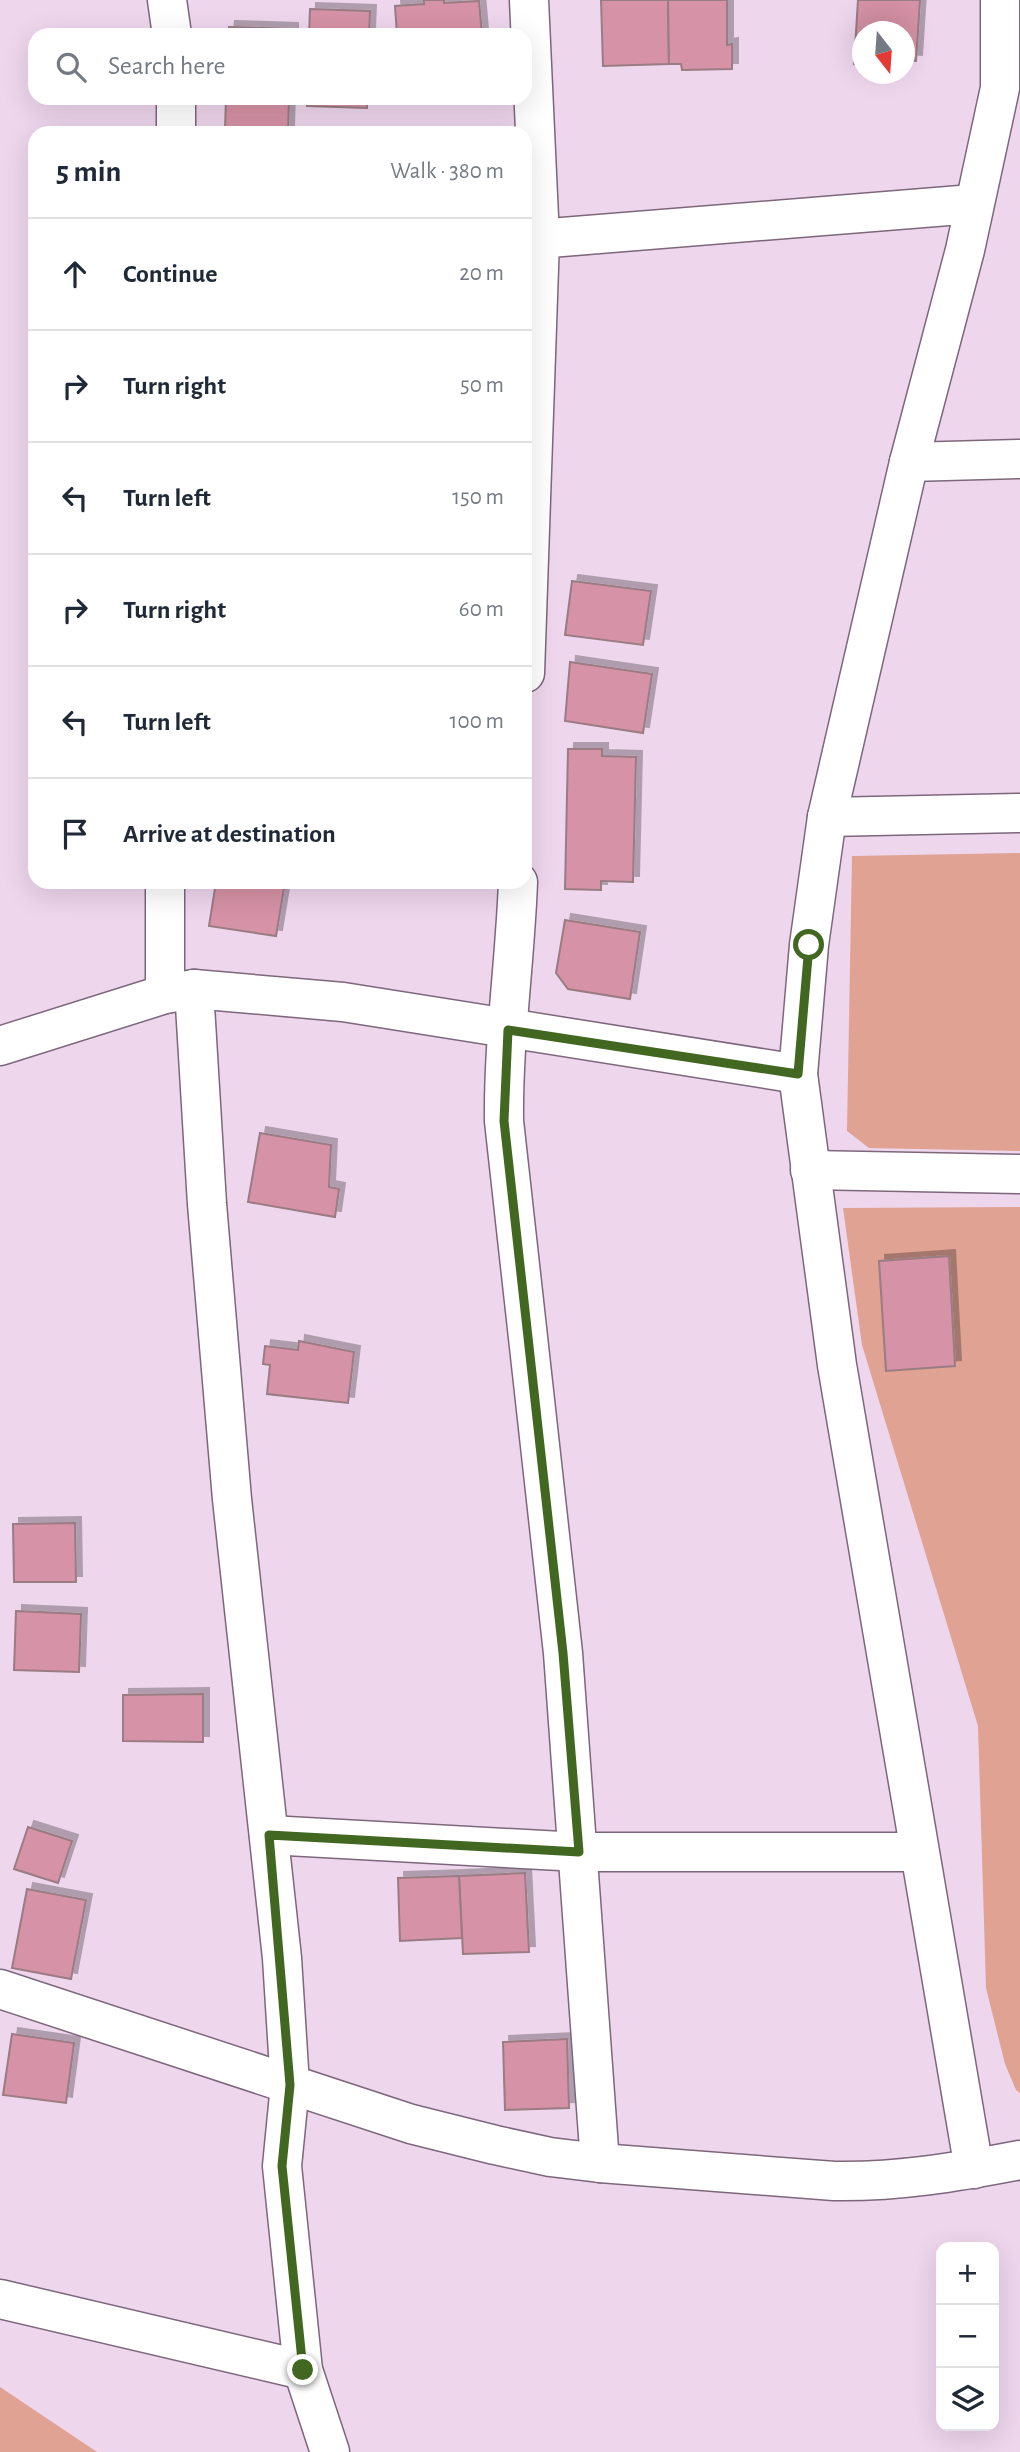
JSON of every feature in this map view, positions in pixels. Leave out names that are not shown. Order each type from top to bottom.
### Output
[{"type":"street","points":[[167,0],[171,28]]},
{"type":"street","points":[[529,0],[529,28]]},
{"type":"street","points":[[974,2169],[837,1365],[798,1074],[809,945],[827,817],[909,462],[965,250],[973,204],[1010,87],[1000,0]]},
{"type":"street","points":[[176,105],[176,126]]},
{"type":"street","points":[[531,105],[531,126]]},
{"type":"street","points":[[532,180],[532,294]]},
{"type":"street","points":[[533,240],[973,204]]},
{"type":"street","points":[[909,462],[1020,459]]},
{"type":"street","points":[[827,817],[1020,813]]},
{"type":"street","points":[[166,889],[207,1204],[231,1485],[269,1835],[290,2085],[282,2166],[303,2370],[330,2452]]},
{"type":"street","points":[[517,889],[504,1121],[563,1653],[600,2163]]},
{"type":"street","points":[[0,1046],[180,992],[343,1002],[798,1074]]},
{"type":"street","points":[[810,1170],[1020,1174]]},
{"type":"street","points":[[269,1835],[579,1852],[919,1852]]},
{"type":"street","points":[[0,1990],[411,2123],[550,2157],[845,2181],[911,2179],[1020,2160]]},
{"type":"street","points":[[0,2300],[303,2370]]},
{"type":"shaded area","points":[[1020,853],[1020,1151],[869,1148],[847,1131],[852,856]]},
{"type":"shaded area","points":[[1020,1207],[1020,2093],[1016,2090],[1005,2064],[986,1988],[978,1726],[862,1345],[843,1208]]},
{"type":"shaded area","points":[[0,2387],[97,2452],[0,2452]]},
{"type":"building","points":[[424,0],[444,0],[444,3],[479,1],[481,28],[397,28],[395,6],[424,4]]},
{"type":"building","points":[[601,0],[668,0],[669,64],[603,66]]},
{"type":"building","points":[[668,0],[727,0],[727,45],[732,44],[732,69],[682,70],[681,64],[669,64]]},
{"type":"building","points":[[858,0],[920,0],[916,61],[915,21],[857,21]]},
{"type":"building","points":[[310,9],[370,11],[369,28],[309,28]]},
{"type":"building","points":[[226,105],[289,105],[288,126],[225,126]]},
{"type":"building","points":[[367,105],[367,108],[307,106]]},
{"type":"building","points":[[572,581],[651,591],[643,645],[565,635]]},
{"type":"building","points":[[570,662],[652,674],[643,733],[565,721]]},
{"type":"building","points":[[568,749],[602,749],[602,756],[636,757],[633,882],[601,881],[601,890],[565,889]]},
{"type":"building","points":[[215,889],[284,889],[276,936],[209,926]]},
{"type":"building","points":[[565,920],[640,932],[630,999],[568,989],[556,973]]},
{"type":"building","points":[[260,1133],[331,1145],[329,1187],[339,1189],[335,1217],[248,1202]]},
{"type":"building","points":[[949,1256],[955,1366],[886,1371],[879,1261]]},
{"type":"building","points":[[299,1341],[354,1352],[348,1403],[267,1394],[270,1365],[263,1364],[265,1346],[298,1350]]},
{"type":"building","points":[[75,1523],[76,1582],[14,1582],[13,1524]]},
{"type":"building","points":[[16,1611],[81,1614],[79,1672],[14,1670]]},
{"type":"building","points":[[203,1694],[203,1742],[123,1741],[123,1695]]},
{"type":"building","points":[[28,1827],[72,1841],[58,1883],[14,1869]]},
{"type":"building","points":[[525,1873],[529,1952],[463,1954],[459,1876]]},
{"type":"building","points":[[459,1876],[462,1938],[400,1941],[398,1878]]},
{"type":"building","points":[[27,1889],[86,1900],[71,1979],[12,1968]]},
{"type":"building","points":[[12,2034],[74,2043],[66,2103],[3,2095]]},
{"type":"building","points":[[567,2039],[569,2108],[505,2110],[503,2042]]},
{"type":"route","points":[[303,2370],[282,2166],[290,2085],[282,1958],[269,1835],[579,1852],[563,1653],[504,1121],[508,1030],[798,1074],[809,945]]}]
